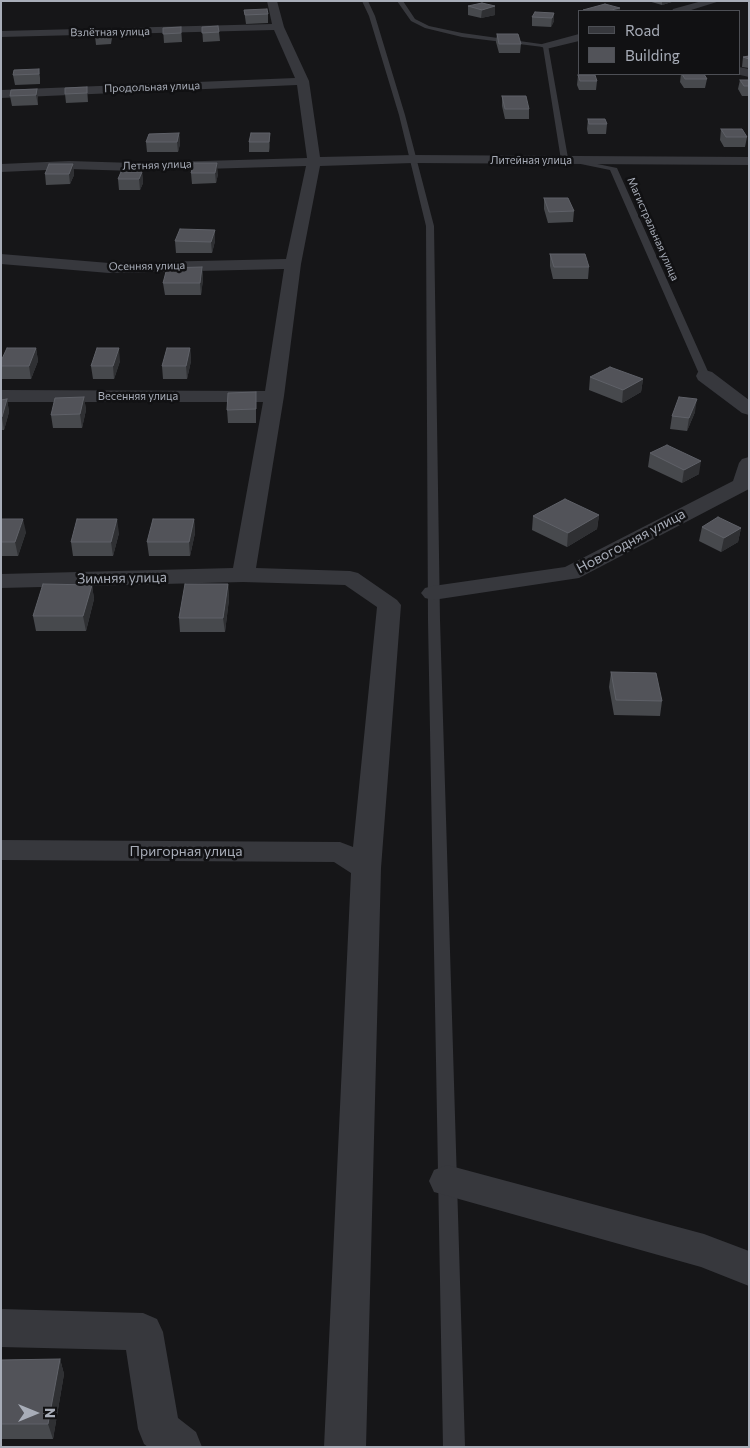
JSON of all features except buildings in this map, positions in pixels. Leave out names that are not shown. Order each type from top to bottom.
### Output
[{"type":"street","points":[[243,575],[274,396],[293,264],[314,162],[303,81],[278,27],[272,1]]},
{"type":"street","points":[[680,10],[708,2]]},
{"type":"street","name":"Взлётная улица","points":[[1,34],[100,34],[278,27]]},
{"type":"street","points":[[546,46],[578,37]]},
{"type":"street","points":[[546,46],[578,50]]},
{"type":"street","name":"Продольная улица","points":[[1,94],[303,81]]},
{"type":"street","name":"Литейная улица","points":[[314,162],[413,159],[749,161]]},
{"type":"street","name":"Летняя улица","points":[[1,168],[60,165],[135,167],[314,162]]},
{"type":"street","name":"Осенняя улица","points":[[1,259],[109,268],[293,264]]},
{"type":"street","points":[[705,376],[749,409]]},
{"type":"street","name":"Весенняя улица","points":[[1,396],[274,396]]},
{"type":"street","name":"Новогодняя улица","points":[[433,593],[571,572],[742,484],[749,463]]},
{"type":"street","name":"Зимняя улица","points":[[1,581],[243,575],[350,578],[389,604],[366,868]]},
{"type":"street","name":"Пригорная улица","points":[[1,850],[340,852],[366,868]]},
{"type":"street","points":[[345,1447],[366,868]]},
{"type":"street","points":[[447,1181],[704,1251],[749,1269]]},
{"type":"street","points":[[1,1328],[142,1332],[159,1428],[181,1447]]},
{"type":"lane","points":[[365,1],[372,16],[430,226],[433,593],[454,1447]]},
{"type":"lane","points":[[400,1],[413,20],[427,28],[462,35],[546,46],[565,160]]},
{"type":"lane","name":"Магистральная улица","points":[[565,160],[613,168],[705,376]]}]
